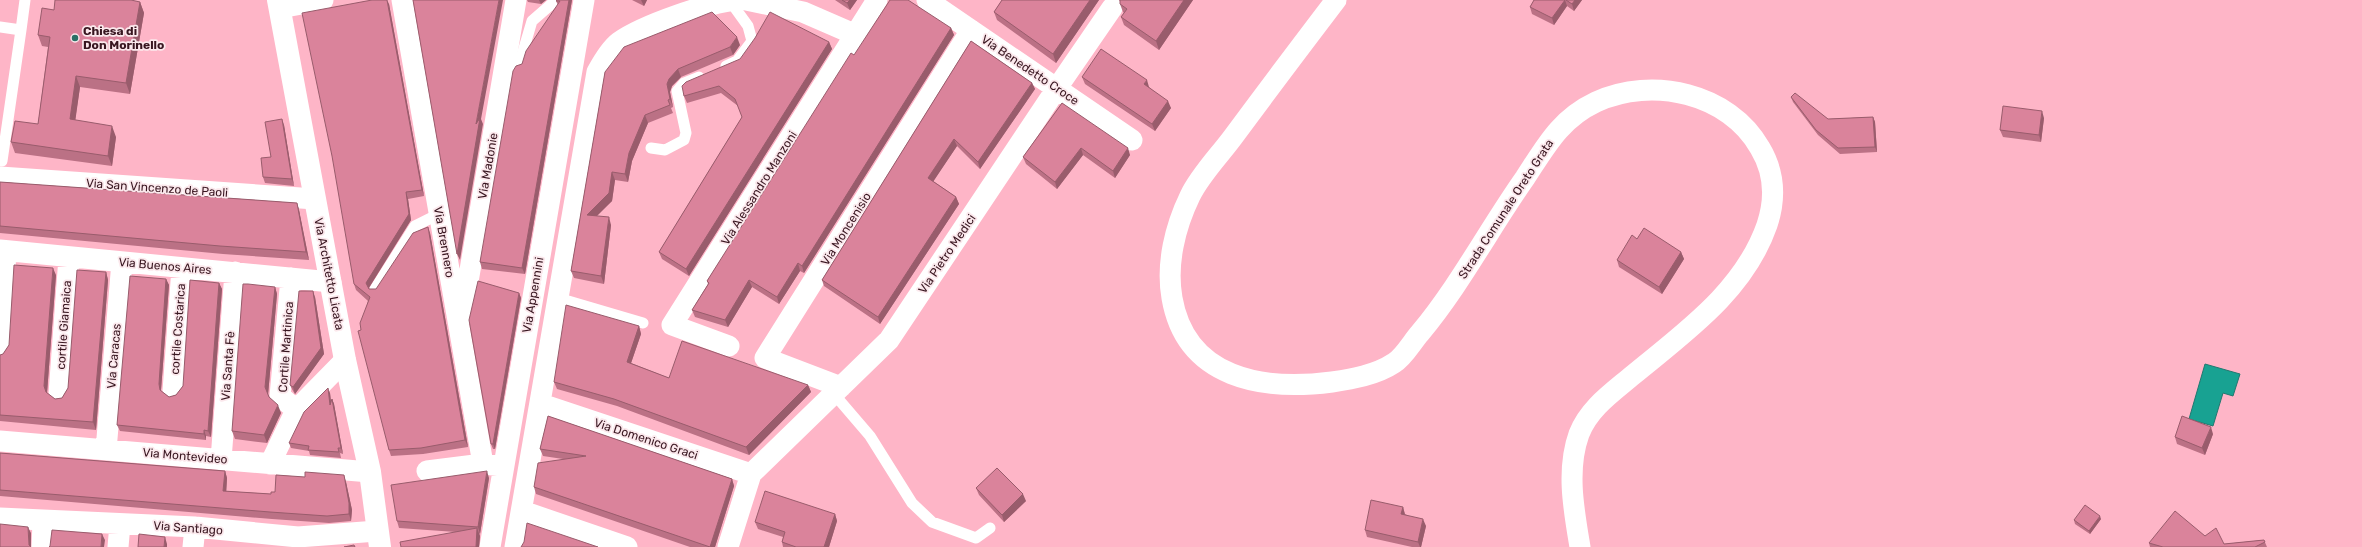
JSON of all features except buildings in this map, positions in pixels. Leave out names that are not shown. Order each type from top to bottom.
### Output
[{"type":"street","points":[[279,4],[323,0]]},
{"type":"street","name":"Via Brennero","points":[[402,0],[460,332],[493,465]]},
{"type":"street","name":"Via Madonie","points":[[460,332],[516,0]]},
{"type":"street","name":"Via Appennini","points":[[490,547],[499,504],[493,465],[578,43],[584,0]]},
{"type":"street","points":[[738,0],[803,12],[856,35]]},
{"type":"street","name":"Via Appennini","points":[[515,547],[541,404],[593,86],[597,72],[604,60],[619,43],[639,31],[708,5],[738,0]]},
{"type":"street","name":"Via Alessandro Manzoni","points":[[729,346],[672,325],[877,0]]},
{"type":"street","name":"Via Benedetto Croce","points":[[927,0],[1132,140]]},
{"type":"street","name":"Strada Comunale Oreto Grata","points":[[1336,0],[1191,194],[1173,246],[1169,271],[1172,302],[1189,345],[1207,362],[1250,381],[1311,385],[1356,378],[1395,363],[1443,306],[1498,216],[1560,126],[1576,113],[1600,100],[1641,89],[1688,94],[1732,114],[1747,129],[1762,150],[1773,178],[1773,207],[1760,244],[1742,274],[1718,303],[1597,405],[1580,433],[1575,455],[1572,485],[1580,547]]},
{"type":"street","name":"Via Architetto Licata","points":[[279,4],[345,360],[370,472],[378,539]]},
{"type":"street","name":"Via Pietro Medici","points":[[751,474],[889,340],[1112,8]]},
{"type":"street","name":"Via Moncenisio","points":[[838,390],[765,358],[972,30]]},
{"type":"street","name":"Via San Vincenzo de Paoli","points":[[1,169],[315,199]]},
{"type":"street","points":[[0,351],[3,251]]},
{"type":"street","name":"Via Buenos Aires","points":[[3,251],[331,282]]},
{"type":"street","name":"cortile Giamaica","points":[[59,394],[69,257]]},
{"type":"street","name":"Via Caracas","points":[[106,450],[122,262]]},
{"type":"street","name":"cortile Costarica","points":[[173,391],[182,268]]},
{"type":"street","name":"Via Santa Fè","points":[[221,460],[235,272]]},
{"type":"street","name":"Cortile Martinica","points":[[291,278],[280,396],[296,410]]},
{"type":"street","points":[[270,464],[296,410],[345,360]]},
{"type":"street","name":"Via Domenico Graci","points":[[541,404],[751,474]]},
{"type":"street","name":"Via Montevideo","points":[[0,441],[370,472]]},
{"type":"street","points":[[427,471],[493,465]]},
{"type":"street","points":[[728,547],[751,474]]},
{"type":"street","points":[[522,511],[628,547]]},
{"type":"street","name":"Via Santiago","points":[[0,518],[44,522],[120,524],[194,537],[378,539]]},
{"type":"street","points":[[42,547],[44,522]]},
{"type":"street","points":[[118,547],[120,524]]},
{"type":"lane","points":[[1,169],[25,0]]},
{"type":"lane","points":[[519,65],[532,21],[556,0]]},
{"type":"lane","points":[[651,148],[665,150],[684,140],[686,134],[677,91],[684,83],[737,61],[752,41],[738,0]]},
{"type":"lane","points":[[0,27],[21,30]]},
{"type":"lane","points":[[375,289],[414,226],[439,214]]},
{"type":"lane","points":[[558,298],[643,323]]},
{"type":"lane","points":[[838,390],[870,436],[912,503],[932,522],[976,538],[990,528]]},
{"type":"shaded area","points":[[2205,364],[2240,374],[2233,396],[2223,393],[2213,426],[2189,419]]},
{"type":"place","name":"Chiesa di Don Morinello","points":[[75,38]]}]
